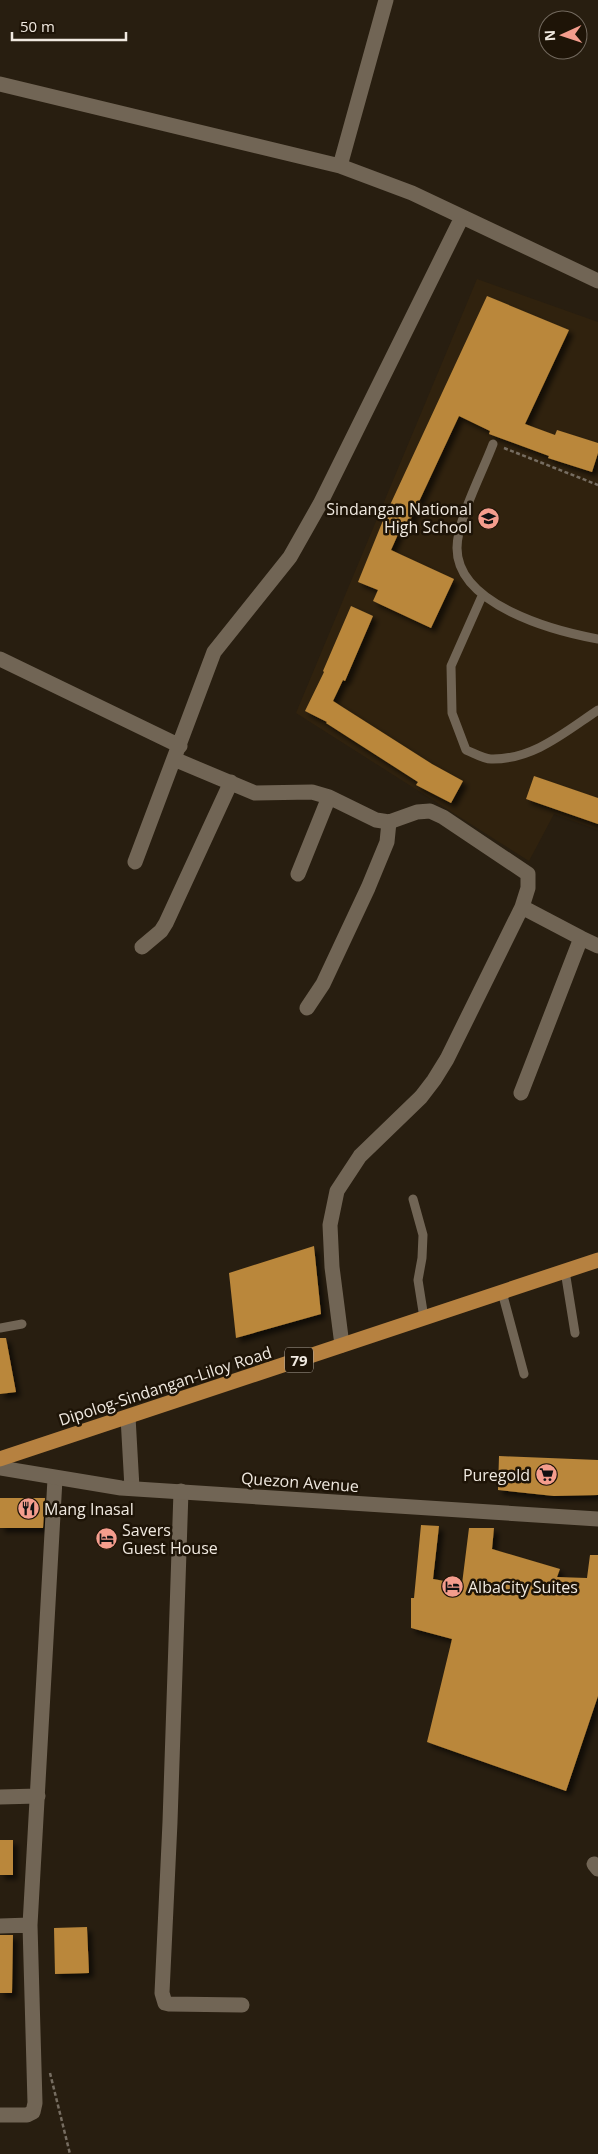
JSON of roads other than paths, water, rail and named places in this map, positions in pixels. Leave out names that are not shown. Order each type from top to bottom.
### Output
[{"type":"highway","name":"Dipolog-Sindangan-Liloy Road","points":[[0,1459],[598,1260]]},
{"type":"street","points":[[340,166],[386,0]]},
{"type":"street","points":[[0,84],[340,166],[377,179],[598,281]]},
{"type":"street","points":[[135,862],[214,652],[290,558],[320,504],[462,217]]},
{"type":"street","points":[[0,659],[255,793],[312,792],[329,797],[362,814],[389,822],[417,812],[430,811],[443,817],[528,874],[528,888],[522,908],[447,1059],[421,1097],[360,1156],[337,1191],[333,1206],[331,1233],[336,1304],[342,1345]]},
{"type":"street","points":[[142,947],[166,923],[231,782]]},
{"type":"street","points":[[298,874],[329,797]]},
{"type":"street","points":[[307,1008],[323,984],[368,888],[388,842],[389,822]]},
{"type":"street","points":[[522,908],[598,946]]},
{"type":"street","points":[[521,1094],[582,938]]},
{"type":"street","points":[[128,1417],[132,1488]]},
{"type":"street","name":"Quezon Avenue","points":[[0,1468],[54,1479],[132,1488],[598,1519]]},
{"type":"street","points":[[0,2115],[27,2115],[33,2112],[35,2103],[30,1925],[54,1479]]},
{"type":"street","points":[[180,1491],[170,1822],[162,1993],[165,2002],[170,2004],[242,2005]]},
{"type":"street","points":[[0,1797],[38,1796]]},
{"type":"street","points":[[0,1926],[30,1925]]},
{"type":"lane","points":[[494,444],[460,530],[457,548],[460,565],[482,596],[526,619],[562,632],[598,639]]},
{"type":"lane","points":[[482,596],[451,666],[452,713],[466,750],[490,759],[519,756],[546,745],[598,710]]},
{"type":"lane","points":[[413,1199],[423,1235],[422,1258],[418,1280],[424,1318]]},
{"type":"lane","points":[[565,1271],[575,1333]]},
{"type":"lane","points":[[502,1292],[524,1374]]},
{"type":"lane","points":[[0,1328],[22,1324]]},
{"type":"place","name":"Sindangan National High School","points":[[488,518]]},
{"type":"place","name":"Puregold","points":[[546,1475]]},
{"type":"place","name":"Mang Inasal","points":[[28,1509]]},
{"type":"place","name":"Savers Guest House","points":[[106,1539]]},
{"type":"place","name":"AlbaCity Suites","points":[[452,1587]]}]
